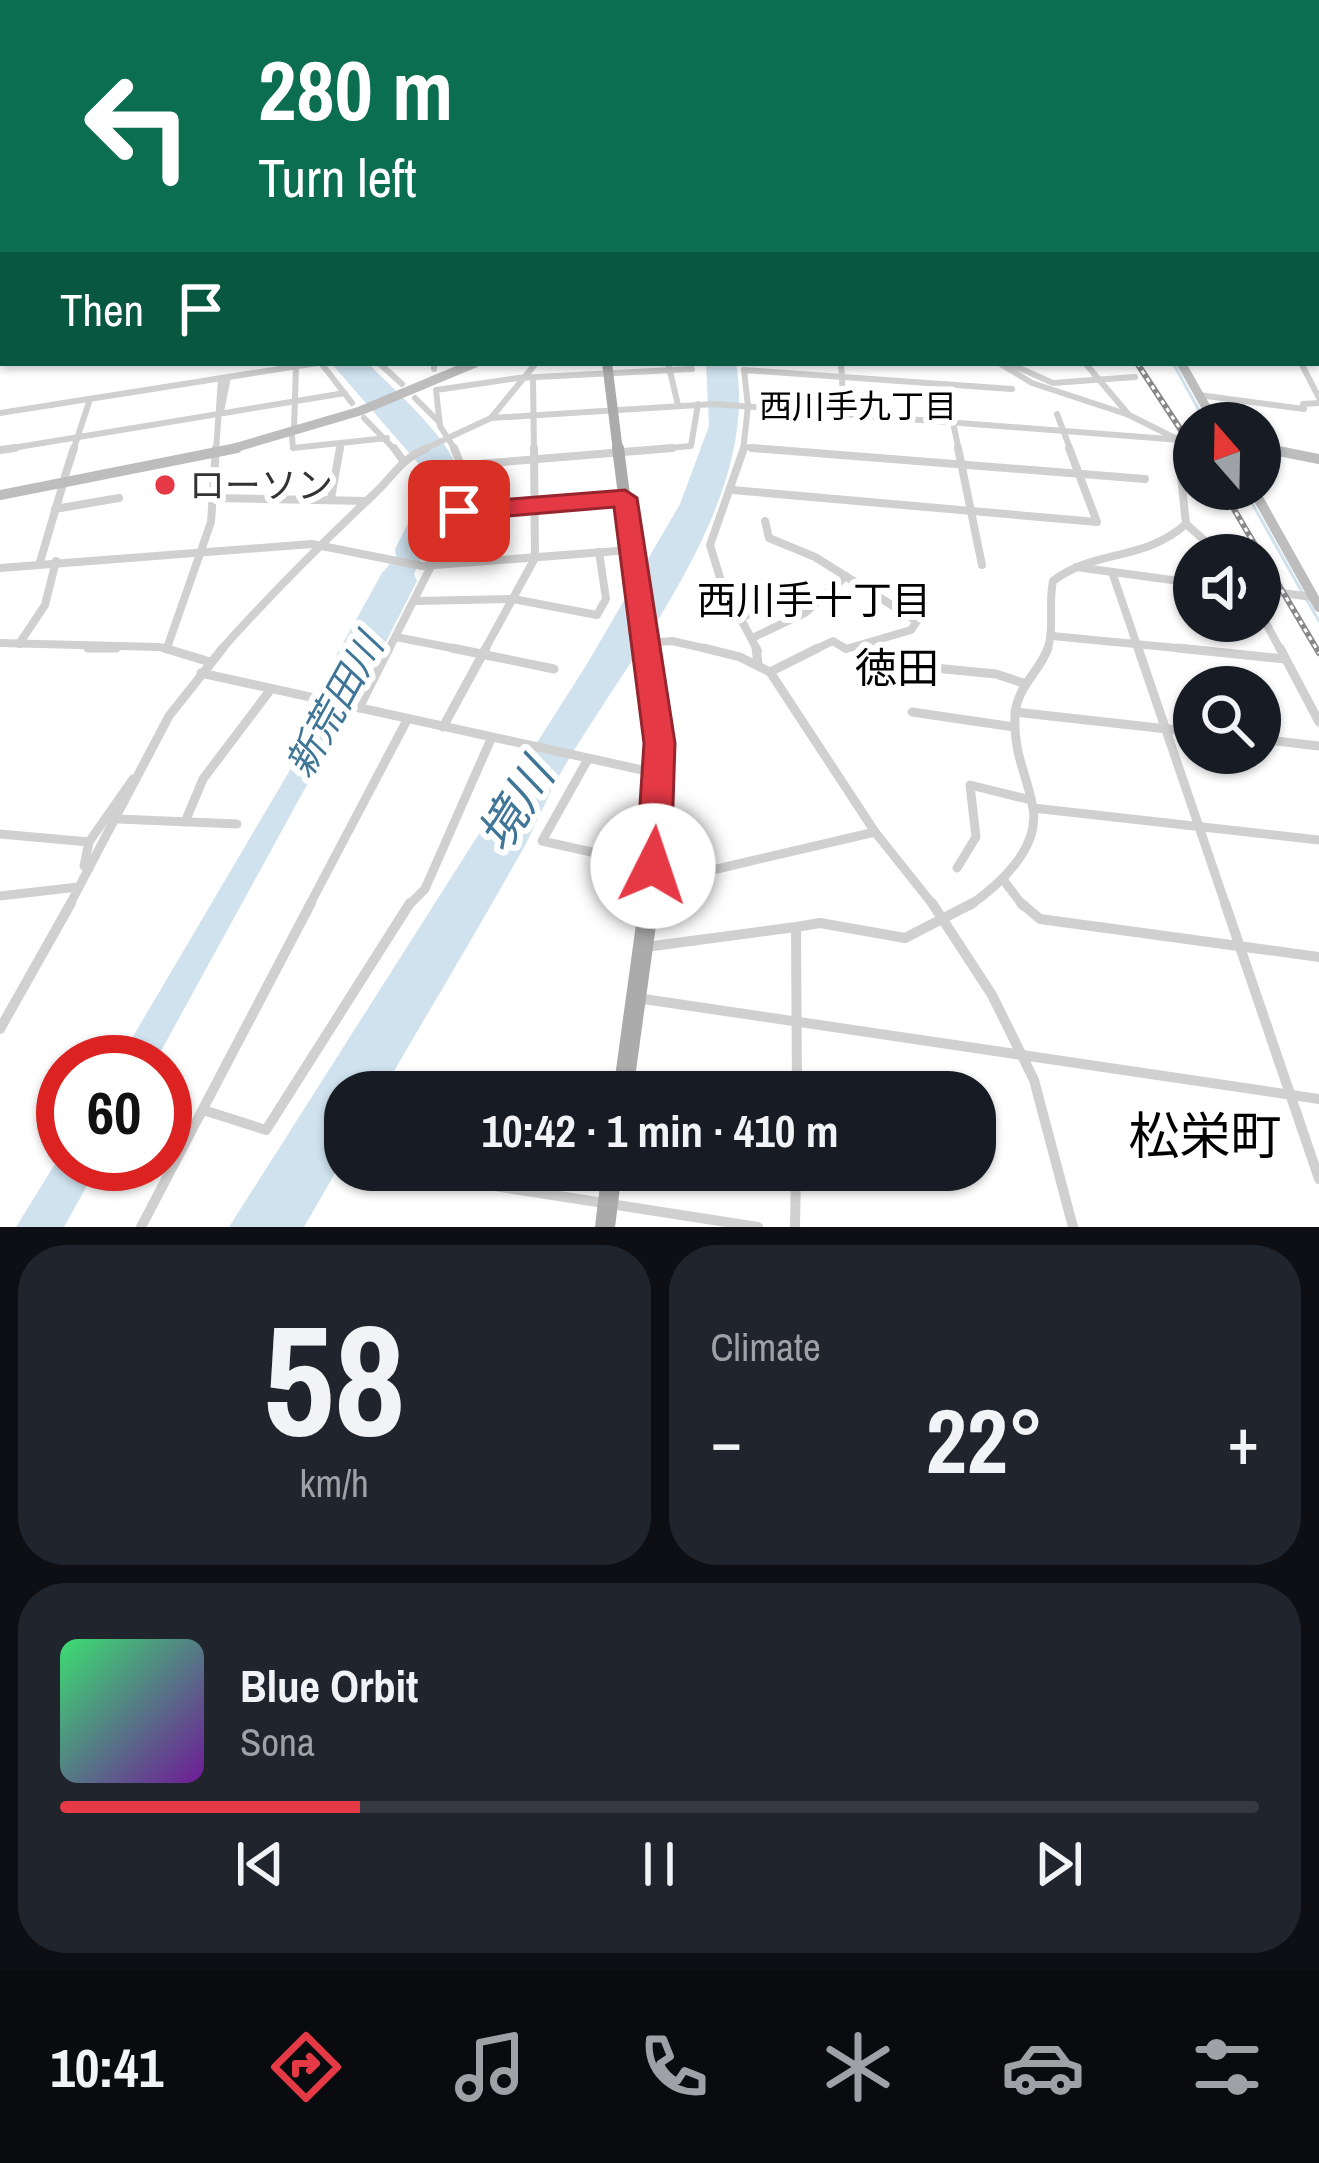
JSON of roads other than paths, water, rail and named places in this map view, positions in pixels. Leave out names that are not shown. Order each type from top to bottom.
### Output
[{"type":"main road","points":[[608,368],[660,774],[653,869],[626,1071]]},
{"type":"street","points":[[0,413],[302,366]]},
{"type":"street","points":[[322,366],[405,457]]},
{"type":"street","points":[[356,708],[459,511],[466,466],[439,422],[382,366]]},
{"type":"street","points":[[406,392],[457,366]]},
{"type":"street","points":[[0,492],[216,452],[293,432],[468,366]]},
{"type":"street","points":[[0,1027],[118,819],[169,716],[201,673],[284,579],[367,501],[405,457],[490,418],[529,379],[535,366]]},
{"type":"street","points":[[841,366],[844,414]]},
{"type":"street","points":[[1008,366],[1048,389],[1130,416],[1173,438]]},
{"type":"street","points":[[1010,366],[1046,382],[1135,377]]},
{"type":"street","points":[[1087,366],[1130,416]]},
{"type":"street","points":[[1183,366],[1203,402]]},
{"type":"street","points":[[1199,395],[1304,409],[1303,404],[1319,400],[1302,366]]},
{"type":"street","points":[[296,367],[293,448],[387,438]]},
{"type":"street","points":[[669,367],[678,405]]},
{"type":"street","points":[[758,664],[752,638],[722,584],[710,545],[744,447],[744,367],[1012,389]]},
{"type":"street","points":[[439,422],[436,390],[608,368],[692,369]]},
{"type":"street","points":[[167,648],[202,550],[214,498],[225,378]]},
{"type":"street","points":[[443,727],[535,558],[529,379]]},
{"type":"street","points":[[945,384],[982,565]]},
{"type":"street","points":[[0,450],[345,393]]},
{"type":"street","points":[[40,562],[89,399]]},
{"type":"street","points":[[490,418],[700,404],[1173,440]]},
{"type":"street","points":[[466,466],[692,446],[700,404]]},
{"type":"street","points":[[732,490],[1097,522],[1058,414]]},
{"type":"street","points":[[331,498],[341,444]]},
{"type":"street","points":[[744,447],[1145,479]]},
{"type":"street","points":[[1281,451],[1319,459]]},
{"type":"street","points":[[55,509],[119,498]]},
{"type":"street","points":[[214,498],[367,501]]},
{"type":"street","points":[[459,511],[625,498]]},
{"type":"street","points":[[642,947],[820,923],[905,938],[946,921],[1005,883],[1033,826],[1032,804],[1018,767],[1015,712],[1023,683],[1045,657],[1052,636],[1048,604],[1053,581],[1075,567],[1156,550],[1186,524],[1187,510]]},
{"type":"street","points":[[1264,510],[1315,600]]},
{"type":"street","points":[[765,521],[770,538],[846,576],[914,618],[917,626],[846,650],[833,641],[770,672]]},
{"type":"street","points":[[1186,524],[1197,534]]},
{"type":"street","points":[[0,568],[312,544],[427,566],[599,552],[633,555]]},
{"type":"street","points":[[416,601],[513,599],[597,615],[606,599],[599,552]]},
{"type":"street","points":[[18,645],[45,604],[56,561]]},
{"type":"street","points":[[1075,567],[1173,581]]},
{"type":"street","points":[[1113,575],[1319,1179]]},
{"type":"street","points":[[752,638],[805,614],[846,576]]},
{"type":"street","points":[[741,619],[771,603],[785,589]]},
{"type":"street","points":[[1281,593],[1315,600]]},
{"type":"street","points":[[1052,636],[1285,659]]},
{"type":"street","points":[[396,637],[554,669]]},
{"type":"street","points":[[645,642],[672,641],[758,664],[770,672],[875,832],[946,921],[1024,1053],[1073,1227]]},
{"type":"street","points":[[1276,642],[1319,722]]},
{"type":"street","points":[[0,643],[167,648],[210,662]]},
{"type":"street","points":[[873,662],[996,674],[1023,683]]},
{"type":"street","points":[[201,673],[660,774]]},
{"type":"street","points":[[185,822],[203,779],[271,689]]},
{"type":"street","points":[[912,712],[1014,727]]},
{"type":"street","points":[[1015,712],[1173,729]]},
{"type":"street","points":[[141,1227],[406,720]]},
{"type":"street","points":[[203,1110],[266,1130],[409,904],[424,890],[491,739]]},
{"type":"street","points":[[1281,741],[1319,746]]},
{"type":"street","points":[[586,759],[542,841],[653,869],[717,869],[875,832]]},
{"type":"street","points":[[89,869],[85,866],[88,842],[141,772]]},
{"type":"street","points":[[957,868],[976,836],[970,785],[1032,804],[1319,840]]},
{"type":"street","points":[[118,819],[237,824]]},
{"type":"street","points":[[0,834],[88,842]]},
{"type":"street","points":[[1005,883],[1028,913],[1040,919],[1319,957]]},
{"type":"street","points":[[0,896],[78,887]]},
{"type":"street","points":[[796,927],[798,1071]]},
{"type":"street","points":[[635,998],[1319,1099]]},
{"type":"street","points":[[490,1191],[606,1216],[758,1227]]},
{"type":"street","points":[[795,1227],[796,1191]]},
{"type":"water","name":"新荒田川","points":[[334,366],[371,366],[424,419],[457,468],[455,501],[432,553],[422,557],[414,574],[417,581],[371,671],[357,677],[337,730],[170,1035],[134,1035],[290,770],[334,670],[332,663],[382,573],[396,557],[395,549],[419,502],[424,470]]},
{"type":"water","name":"境川","points":[[706,366],[736,366],[738,417],[728,471],[683,578],[560,774],[524,847],[394,1071],[328,1071],[587,664],[680,504],[709,426]]},
{"type":"water","points":[[324,1078],[325,1191],[304,1227],[229,1227]]},
{"type":"water","points":[[38,1191],[84,1191],[64,1227],[16,1227]]},
{"type":"waterway","points":[[1175,366],[1194,402]]},
{"type":"waterway","points":[[1256,510],[1302,592]]},
{"type":"waterway","points":[[1307,600],[1319,621]]},
{"type":"railway","points":[[1139,366],[1173,418]]},
{"type":"railway","points":[[1234,510],[1319,653]]},
{"type":"place","name":"ローソン","points":[[165,485]]},
{"type":"district","name":"西川手九丁目","points":[[858,406]]},
{"type":"district","name":"西川手十丁目","points":[[814,600]]},
{"type":"district","name":"徳田","points":[[897,668]]},
{"type":"district","name":"松栄町","points":[[1205,1135]]}]
